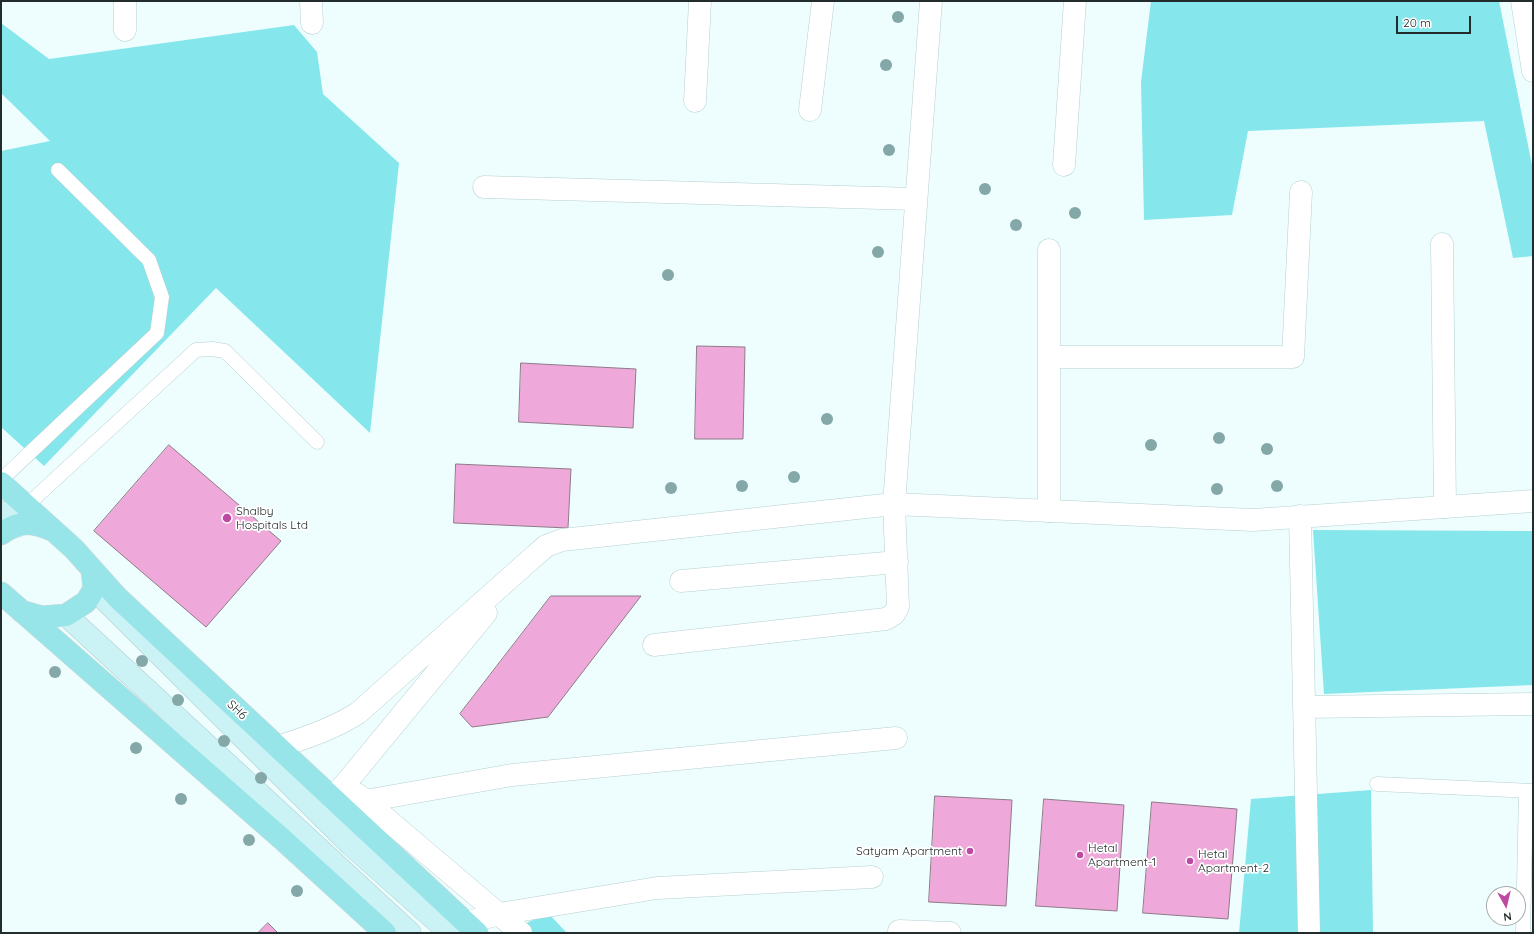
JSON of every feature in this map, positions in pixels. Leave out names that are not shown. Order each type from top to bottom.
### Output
[{"type":"main road","name":"SH6","points":[[1,483],[74,549],[93,579],[117,598],[278,747],[338,791],[464,930]]},
{"type":"main road","points":[[1,512],[9,530],[28,523],[40,525],[55,532]]},
{"type":"main road","points":[[8,603],[42,617],[66,615],[86,602],[93,579],[351,845],[464,930]]},
{"type":"main road","points":[[8,603],[282,839],[380,931]]},
{"type":"main road","points":[[66,615],[333,864],[410,933]]},
{"type":"street","points":[[125,1],[125,30]]},
{"type":"street","points":[[311,1],[312,22]]},
{"type":"street","points":[[695,101],[700,1]]},
{"type":"street","points":[[810,110],[823,1]]},
{"type":"street","points":[[654,645],[886,619],[894,614],[898,607],[894,504],[931,1]]},
{"type":"street","points":[[1064,165],[1075,1]]},
{"type":"street","points":[[1522,1],[1533,71]]},
{"type":"street","points":[[484,187],[916,199]]},
{"type":"street","points":[[1049,357],[1294,357],[1301,192]]},
{"type":"street","points":[[1442,244],[1445,506]]},
{"type":"street","points":[[1049,250],[1049,511]]},
{"type":"street","points":[[278,747],[326,730],[342,723],[358,713],[546,546],[562,540],[894,504],[1254,520],[1533,501]]},
{"type":"street","points":[[1300,516],[1309,933]]},
{"type":"street","points":[[521,933],[364,801],[338,791],[530,560]]},
{"type":"street","points":[[681,581],[897,562]]},
{"type":"street","points":[[1304,707],[1533,704]]},
{"type":"street","points":[[364,801],[512,775],[896,738]]},
{"type":"street","points":[[464,930],[499,914],[657,888],[872,877]]},
{"type":"street","points":[[900,931],[950,933]]},
{"type":"lane","points":[[1,480],[157,333],[162,297],[149,260],[58,170]]},
{"type":"lane","points":[[26,506],[196,350],[212,349],[226,352],[317,442]]},
{"type":"lane","points":[[1377,784],[1529,791],[1523,933]]},
{"type":"shaded area","points":[[1151,1],[1499,1],[1533,170],[1533,256],[1513,258],[1484,121],[1248,131],[1232,215],[1144,220],[1141,82]]},
{"type":"shaded area","points":[[1,23],[49,59],[294,25],[317,52],[323,94],[399,163],[370,433],[216,288],[44,466],[1,427],[1,151],[50,141],[1,93]]},
{"type":"shaded area","points":[[1313,530],[1533,531],[1533,685],[1324,694]]},
{"type":"shaded area","points":[[1371,790],[1373,933],[1239,933],[1251,799]]},
{"type":"shaded area","points":[[548,913],[567,933],[532,933],[522,925]]},
{"type":"building","points":[[697,346],[745,347],[743,439],[695,439]]},
{"type":"building","points":[[521,363],[636,369],[633,428],[519,422]]},
{"type":"building","points":[[169,445],[281,541],[206,627],[94,531]]},
{"type":"building","points":[[456,464],[571,469],[568,528],[454,523]]},
{"type":"building","points":[[551,596],[641,596],[548,717],[472,727],[460,714]]},
{"type":"building","name":"Satyam Apartment","points":[[935,796],[1012,800],[1006,906],[929,902]]},
{"type":"building","name":"Hetal Apartment-1","points":[[1044,799],[1124,805],[1117,911],[1036,906]]},
{"type":"building","name":"Hetal Apartment-2","points":[[1152,802],[1237,809],[1228,919],[1143,913]]},
{"type":"building","points":[[268,923],[278,933],[258,933]]},
{"type":"place","name":"Shalby Hospitals Ltd","points":[[227,518]]},
{"type":"place","name":"Satyam Apartment","points":[[970,851]]},
{"type":"place","name":"Hetal Apartment-1","points":[[1080,855]]},
{"type":"place","name":"Hetal Apartment-2","points":[[1190,861]]}]
